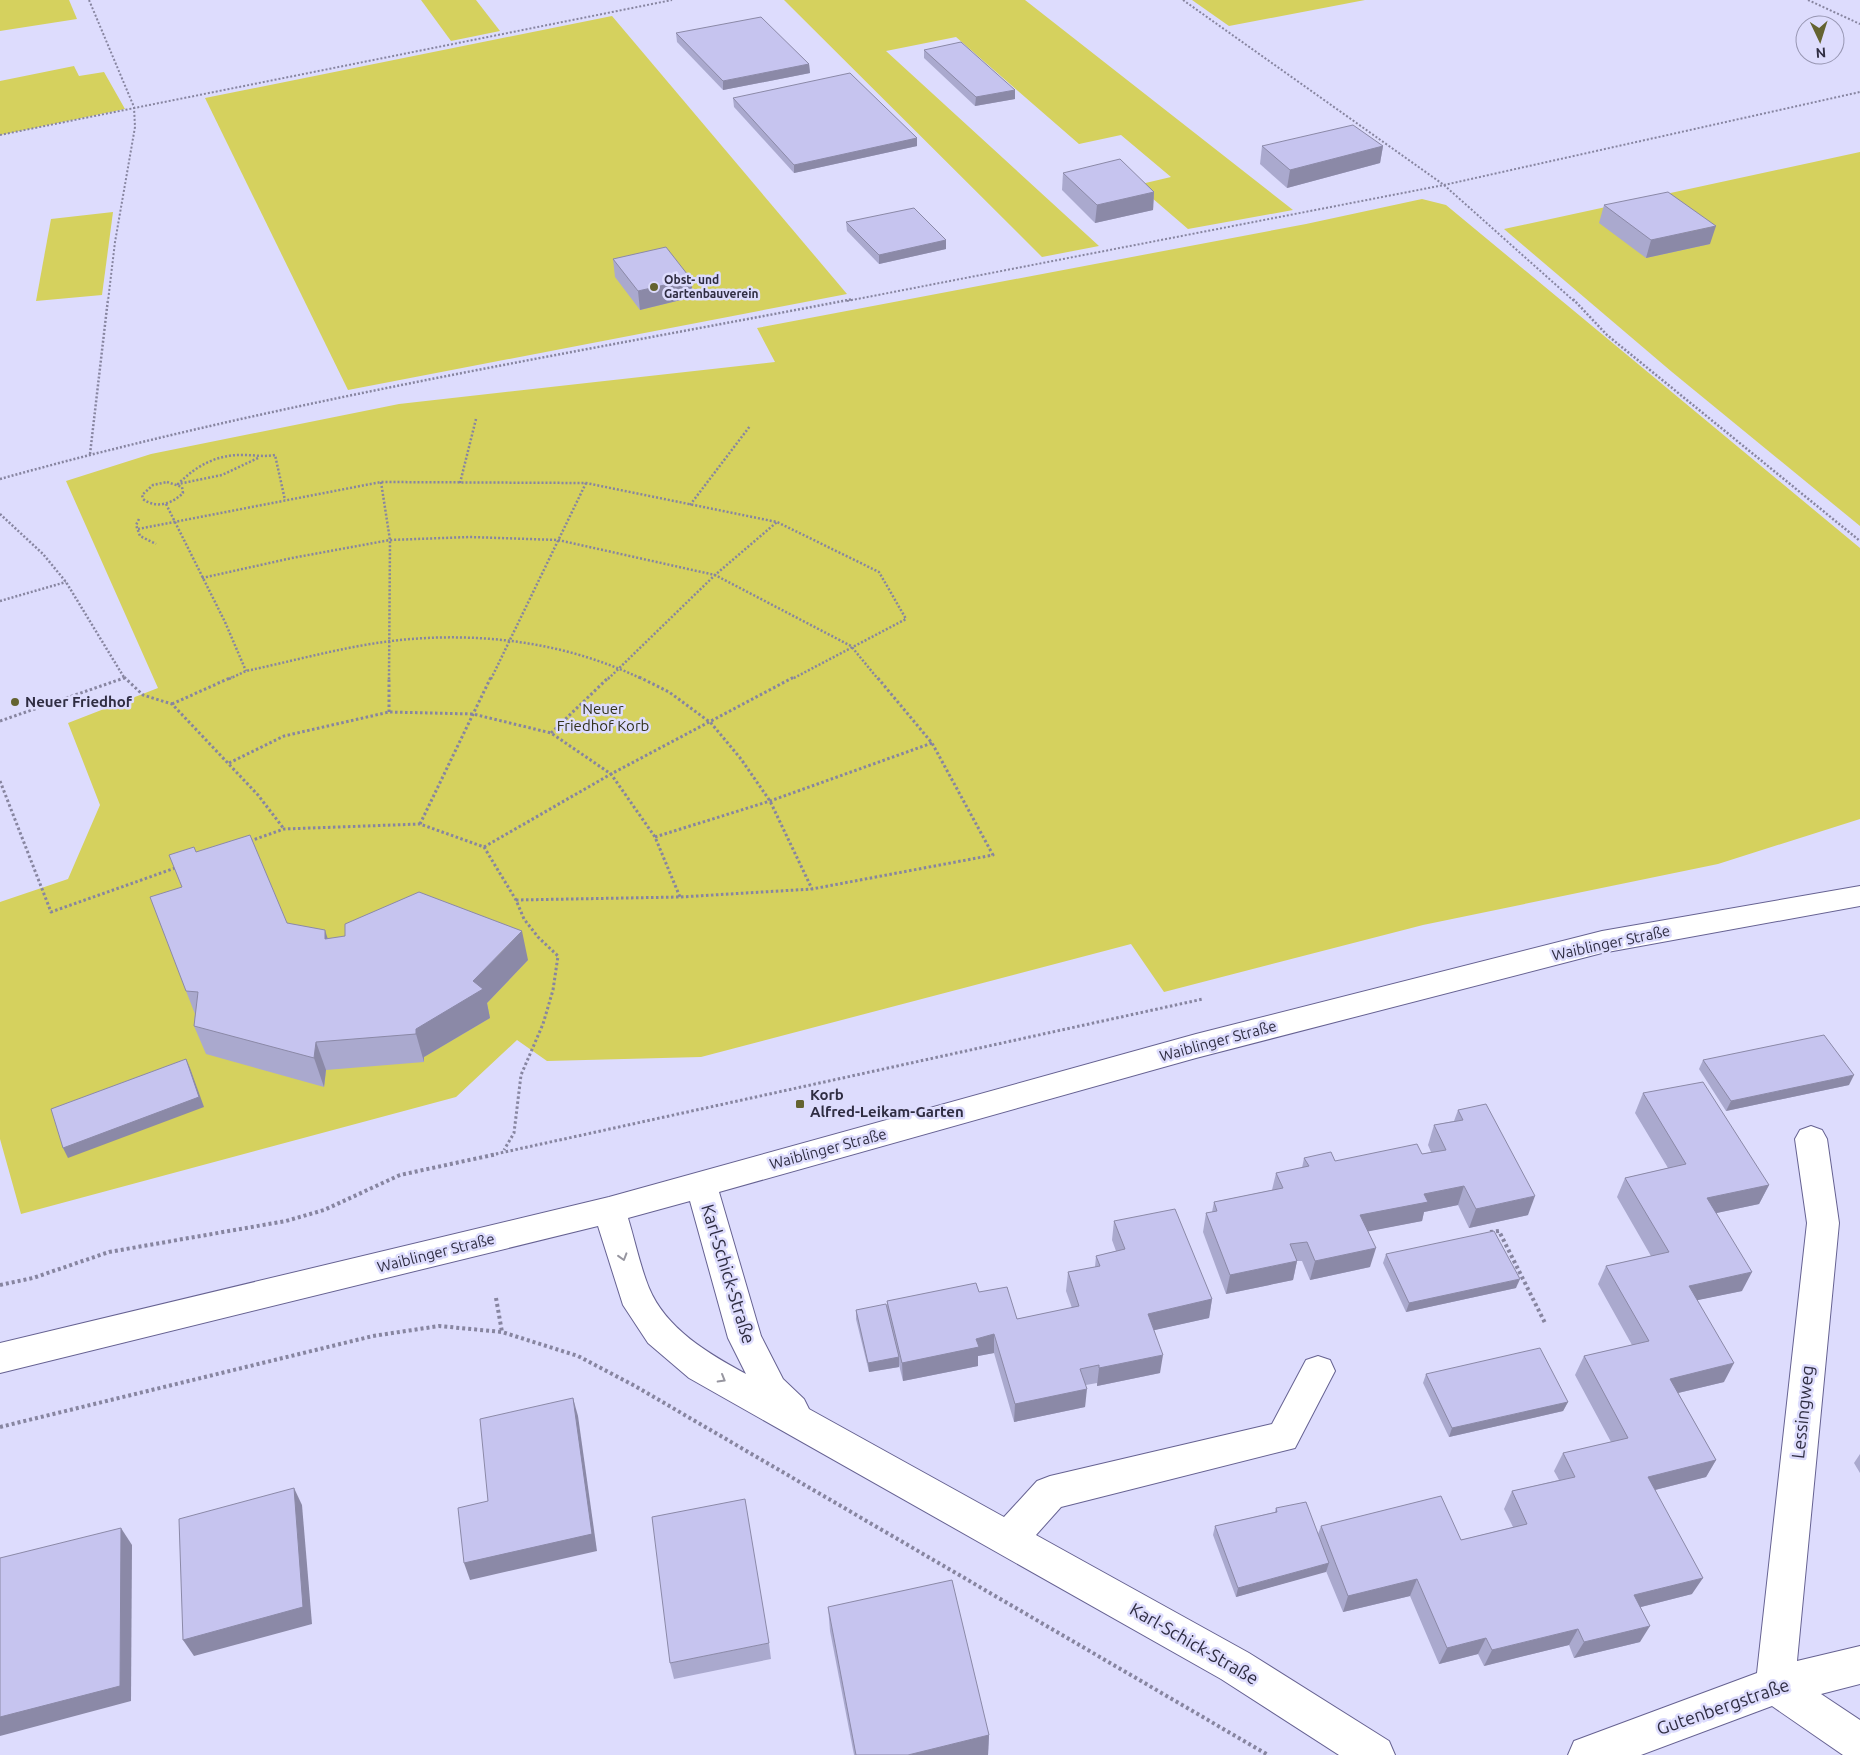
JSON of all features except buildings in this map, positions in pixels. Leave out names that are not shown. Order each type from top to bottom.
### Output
[{"type":"street","name":"Waiblinger Straße","points":[[0,1358],[609,1210],[1196,1046],[1602,942],[1860,896]]},
{"type":"street","name":"Lessingweg","points":[[1775,1686],[1823,1223],[1811,1138]]},
{"type":"street","name":"Karl-Schick-Straße","points":[[701,1184],[745,1338],[771,1390],[815,1432]]},
{"type":"street","name":"Karl-Schick-Straße","points":[[609,1210],[635,1294],[660,1333],[701,1367],[1235,1666],[1375,1755]]},
{"type":"street","points":[[1009,1539],[1050,1493],[1283,1437],[1318,1372]]},
{"type":"street","name":"Gutenbergstraße","points":[[1588,1755],[1775,1686],[1860,1665]]},
{"type":"street","points":[[1775,1686],[1860,1742]]},
{"type":"path","points":[[88,0],[134,107],[135,127],[115,242],[90,454]]},
{"type":"path","points":[[0,135],[134,107],[178,101],[672,0]]},
{"type":"path","points":[[1183,0],[1444,184],[1560,286],[1607,335],[1860,541]]},
{"type":"path","points":[[1808,0],[1860,24]]},
{"type":"path","points":[[0,479],[90,454],[347,397],[1444,184],[1860,92]]},
{"type":"path","points":[[460,483],[476,420]]},
{"type":"path","points":[[690,505],[750,426]]},
{"type":"path","points":[[178,484],[191,470],[207,460],[245,455],[258,458]]},
{"type":"path","points":[[178,484],[182,487],[183,493],[175,500],[166,504],[150,504],[143,499],[142,495],[153,485],[167,482],[178,484],[222,475],[258,458],[275,455],[286,500]]},
{"type":"path","points":[[381,482],[390,540],[389,712]]},
{"type":"path","points":[[138,530],[174,521],[381,482],[586,484],[777,522],[879,572],[906,619],[851,646],[711,723],[610,774],[484,847]]},
{"type":"path","points":[[420,824],[508,640],[586,484]]},
{"type":"path","points":[[166,504],[225,622],[246,671]]},
{"type":"path","points":[[0,514],[43,554],[66,582],[124,678],[143,695],[172,704],[258,795],[284,829]]},
{"type":"path","points":[[139,519],[136,525],[140,536],[156,544]]},
{"type":"path","points":[[550,733],[715,575],[777,522]]},
{"type":"path","points":[[202,578],[390,540],[470,536],[558,540],[715,575],[851,646],[932,743],[993,855],[812,889],[680,897],[516,900]]},
{"type":"path","points":[[0,601],[66,582]]},
{"type":"path","points":[[172,704],[246,671],[389,640],[450,636],[508,640],[569,651],[620,668],[669,692],[711,723],[741,759],[770,801],[812,889]]},
{"type":"path","points":[[0,720],[124,678]]},
{"type":"path","points":[[229,763],[284,736],[389,712],[473,714],[550,733],[610,774],[654,836],[680,897]]},
{"type":"path","points":[[654,836],[770,801],[932,743]]},
{"type":"path","points":[[0,782],[51,912],[181,866]]},
{"type":"path","points":[[247,842],[284,829],[420,824],[484,847],[516,900],[524,919],[538,937],[558,956],[553,990],[544,1024],[521,1075],[514,1133],[504,1150]]},
{"type":"path","points":[[0,1285],[33,1278],[110,1252],[286,1221],[324,1210],[400,1175],[472,1161],[504,1150],[683,1114],[1211,997]]},
{"type":"path","points":[[1481,1234],[1499,1231],[1544,1323]]},
{"type":"path","points":[[496,1298],[502,1332]]},
{"type":"path","points":[[0,1427],[373,1336],[439,1326],[502,1332],[578,1356],[635,1386],[1268,1755]]},
{"type":"green space","points":[[0,0],[69,0],[77,19],[0,31]]},
{"type":"green space","points":[[421,0],[476,0],[500,31],[451,41]]},
{"type":"green space","points":[[784,0],[1025,0],[1293,210],[1188,229],[1137,185],[1171,177],[1121,135],[1079,144],[956,37],[886,51],[1099,246],[1042,257]]},
{"type":"green space","points":[[1192,0],[1365,0],[1229,26]]},
{"type":"green space","points":[[612,16],[847,294],[348,390],[205,98]]},
{"type":"green space","points":[[74,66],[79,76],[104,72],[125,109],[0,135],[0,81]]},
{"type":"green space","points":[[1860,152],[1860,526],[1672,372],[1504,229]]},
{"type":"green space","name":"Neuer Friedhof Korb","points":[[1422,199],[1446,205],[1860,548],[1860,819],[1718,864],[1423,925],[1164,992],[1131,944],[701,1057],[547,1061],[517,1040],[456,1097],[21,1214],[0,1139],[0,902],[68,879],[100,805],[68,723],[158,688],[66,481],[151,454],[399,404],[775,362],[757,328],[1306,224]]},
{"type":"green space","points":[[113,212],[102,295],[36,301],[51,219]]},
{"type":"place","name":"Obst- und Gartenbauverein","points":[[654,287]]},
{"type":"place","name":"Neuer Friedhof","points":[[15,702]]},
{"type":"place","name":"Korb Alfred-Leikam-Garten","points":[[800,1104]]}]
